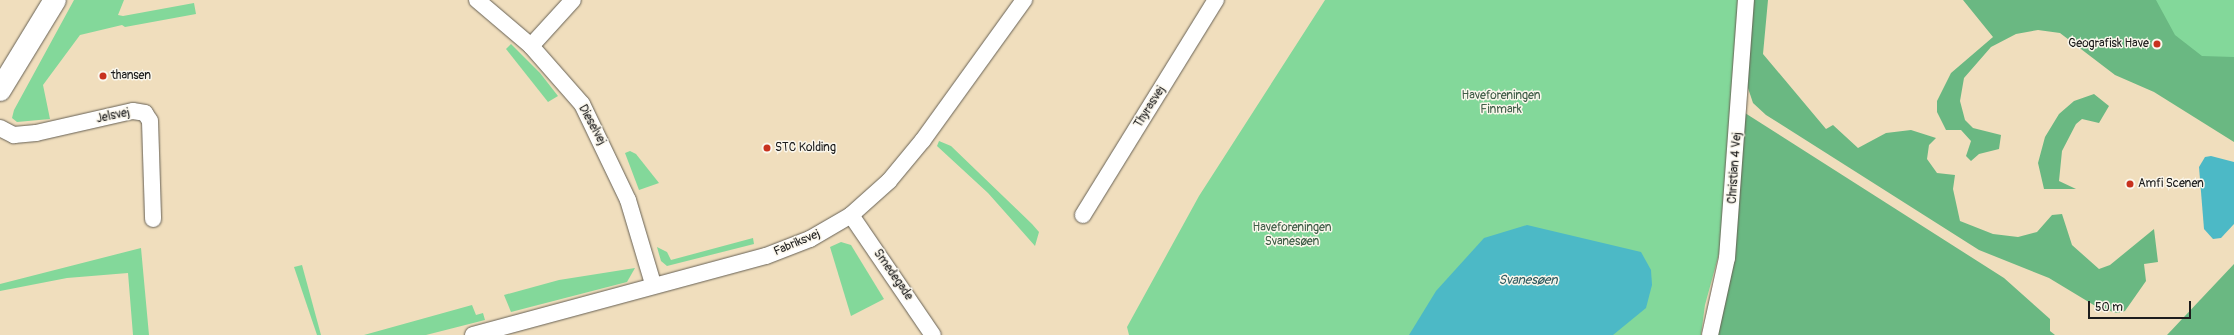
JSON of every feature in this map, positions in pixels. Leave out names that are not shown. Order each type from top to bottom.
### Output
[{"type":"main road","points":[[0,90],[55,0]]},
{"type":"street","name":"Dieselvej","points":[[478,0],[531,46],[582,104],[606,149],[628,200],[653,284]]},
{"type":"street","points":[[531,46],[573,0]]},
{"type":"street","name":"Fabriksvej","points":[[473,335],[653,284],[766,256],[810,240],[851,215],[889,181],[918,146],[1024,0]]},
{"type":"street","name":"Thyrasvej","points":[[1083,215],[1216,0]]},
{"type":"street","name":"Christian 4 Vej","points":[[1710,335],[1727,258],[1746,0]]},
{"type":"street","name":"Jelsvej","points":[[0,128],[14,135],[36,133],[133,111],[145,113],[150,122],[153,219]]},
{"type":"street","name":"Smedegade","points":[[851,215],[933,335]]},
{"type":"green space","points":[[74,0],[124,0],[118,15],[123,16],[194,3],[196,14],[125,27],[122,25],[80,35],[43,85],[50,119],[17,122],[12,118],[14,110]]},
{"type":"green space","name":"Haveforeningen Svanesøen","points":[[1325,0],[1738,0],[1720,250],[1705,305],[1701,335],[1129,335],[1127,327],[1199,196]]},
{"type":"green space","points":[[1752,0],[1768,0],[1763,54],[1826,129],[1833,125],[1858,148],[1886,133],[1911,130],[1936,138],[1929,145],[1927,159],[1937,173],[1955,175],[1953,189],[1960,221],[1993,234],[2018,237],[2037,232],[2052,215],[2062,214],[2072,245],[2099,269],[2110,265],[2154,229],[2158,262],[2144,264],[2146,281],[2125,311],[2117,313],[2097,307],[2049,278],[1979,250],[1766,115],[1753,103],[1747,85]]},
{"type":"green space","name":"Geografisk Have","points":[[1963,0],[2156,0],[2175,35],[2202,56],[2234,57],[2234,142],[2154,92],[2115,75],[2060,33],[2038,30],[2016,34],[1991,47],[1964,78],[1960,101],[1965,120],[1973,128],[2001,135],[1999,149],[1979,154],[1971,161],[1966,156],[1971,141],[1961,130],[1946,130],[1937,112],[1937,101],[1951,73],[1993,37]]},
{"type":"green space","name":"Geografisk Have","points":[[2004,0],[2234,0],[2234,134]]},
{"type":"green space","points":[[511,44],[540,73],[558,96],[548,102],[506,49]]},
{"type":"green space","points":[[2094,94],[2109,106],[2099,123],[2082,119],[2076,124],[2062,151],[2059,181],[2076,189],[2044,189],[2038,163],[2045,137],[2059,114],[2074,101]]},
{"type":"green space","points":[[1745,113],[2004,278],[2050,319],[2050,331],[2055,335],[1718,335],[1734,247]]},
{"type":"green space","points":[[939,141],[951,146],[1032,224],[1039,232],[1035,246],[988,193],[937,146]]},
{"type":"green space","points":[[630,151],[636,154],[659,183],[639,190],[625,153]]},
{"type":"green space","points":[[753,238],[754,244],[667,266],[661,261],[657,247],[667,252],[671,260]]},
{"type":"green space","points":[[841,242],[851,245],[884,299],[851,316],[830,247]]},
{"type":"green space","points":[[141,248],[149,335],[133,335],[128,273],[67,278],[0,291],[0,284]]},
{"type":"green space","points":[[2234,264],[2234,335],[2167,335]]},
{"type":"green space","points":[[302,265],[321,335],[317,335],[294,267]]},
{"type":"green space","points":[[635,268],[627,282],[511,312],[504,295],[559,280]]},
{"type":"green space","points":[[472,305],[476,315],[483,313],[485,320],[426,335],[364,335]]},
{"type":"water","points":[[2211,156],[2234,162],[2234,224],[2221,238],[2213,239],[2204,229],[2199,167],[2205,157]]},
{"type":"water","name":"Svanesøen","points":[[1527,225],[1641,252],[1651,270],[1652,285],[1646,308],[1613,335],[1409,335],[1436,291],[1484,238]]},
{"type":"place","name":"Geografisk Have","points":[[2157,44]]},
{"type":"place","name":"thansen","points":[[103,76]]},
{"type":"place","name":"STC Kolding","points":[[767,148]]},
{"type":"place","name":"Amfi Scenen","points":[[2130,184]]},
{"type":"park label","name":"Haveforeningen Finmark","points":[[1501,103]]}]
